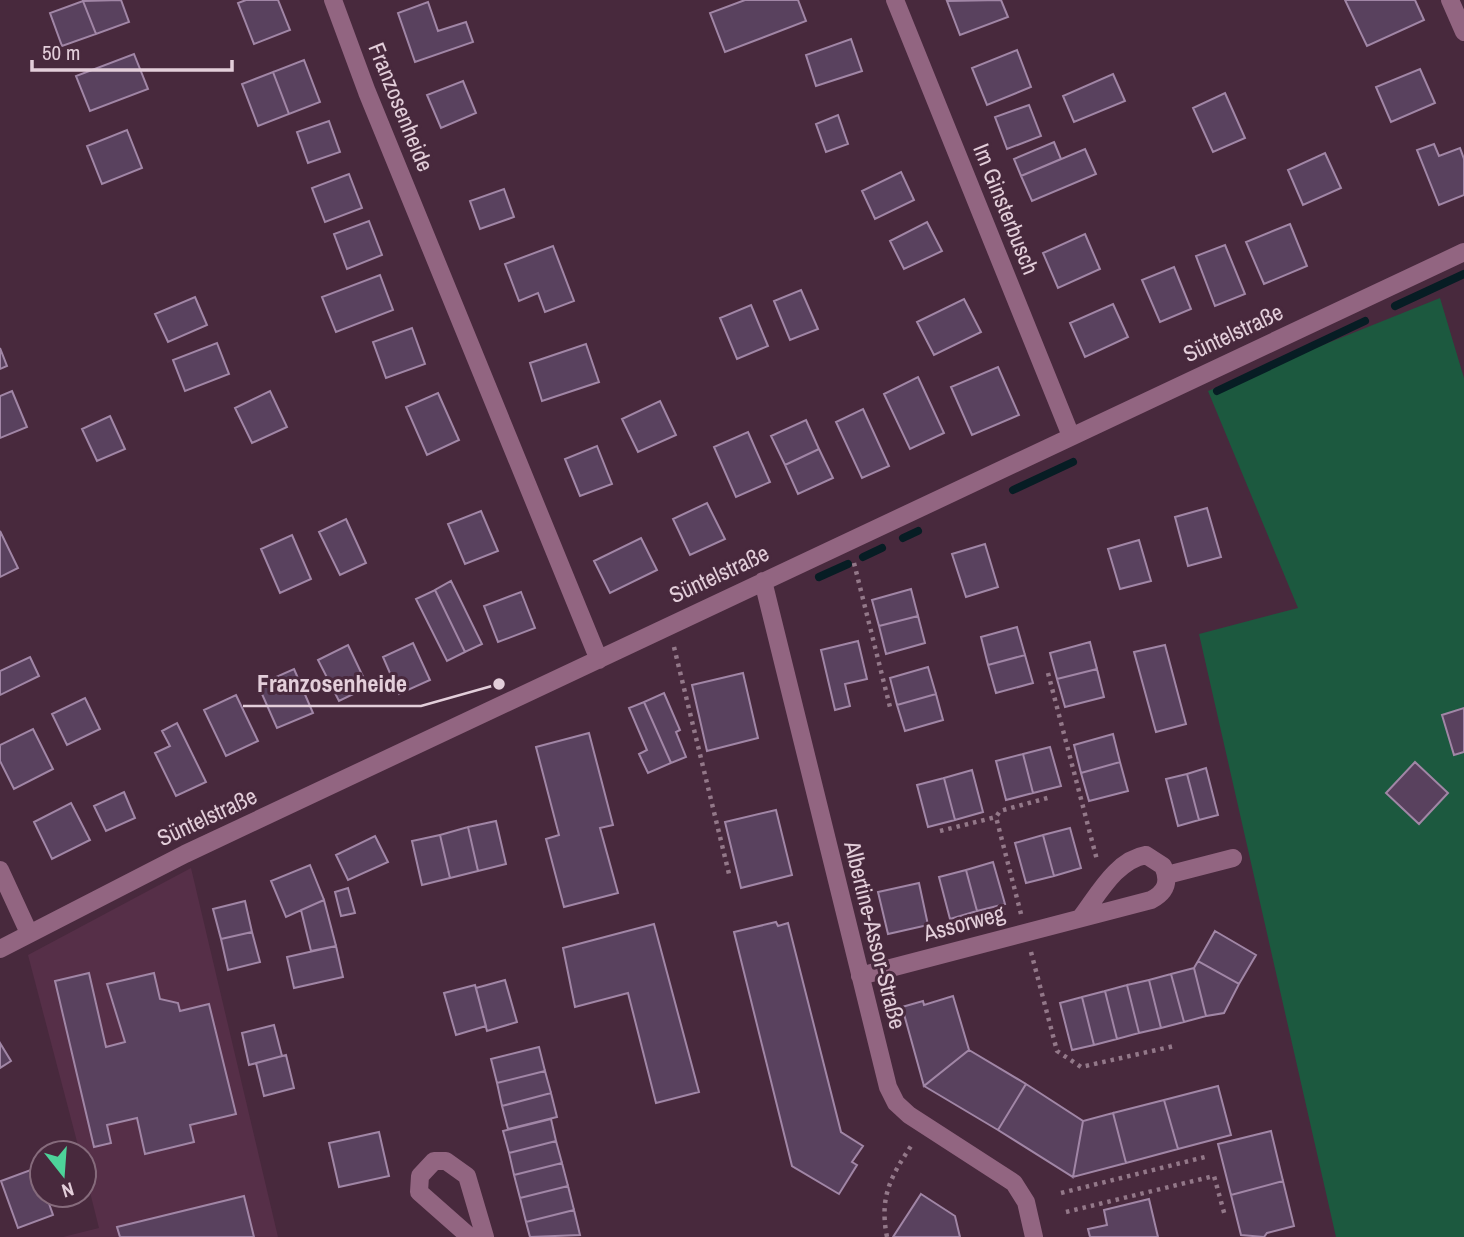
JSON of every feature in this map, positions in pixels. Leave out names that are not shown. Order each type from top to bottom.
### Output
[{"type":"street","name":"Franzosenheide","points":[[333,0],[367,92],[599,660]]},
{"type":"street","name":"Im Ginsterbusch","points":[[895,0],[1071,436]]},
{"type":"street","points":[[1450,0],[1464,32]]},
{"type":"street","name":"Süntelstraße","points":[[0,949],[185,854],[1464,252]]},
{"type":"street","name":"Albertine-Assor-Straße","points":[[763,581],[888,1087],[896,1103],[1018,1187],[1034,1237]]},
{"type":"street","points":[[1081,917],[1124,863],[1134,857],[1146,855],[1156,859],[1167,875],[1233,858]]},
{"type":"street","points":[[0,870],[29,933]]},
{"type":"street","name":"Assorweg","points":[[860,976],[1152,900],[1162,894],[1167,875]]},
{"type":"street","points":[[470,1237],[419,1192],[420,1176],[434,1161],[446,1161],[467,1176],[485,1237]]},
{"type":"path","points":[[846,542],[852,555],[891,711]]},
{"type":"path","points":[[668,625],[730,878]]},
{"type":"path","points":[[1048,673],[1104,888]]},
{"type":"path","points":[[1051,797],[999,811],[996,817],[1057,1051],[1081,1068],[1174,1046]]},
{"type":"path","points":[[940,831],[996,817]]},
{"type":"path","points":[[887,1237],[883,1213],[891,1176],[925,1125]]},
{"type":"path","points":[[1061,1193],[1205,1157]]},
{"type":"path","points":[[1066,1212],[1214,1175],[1225,1216]]},
{"type":"shaded area","points":[[191,868],[278,1237],[63,1237],[99,1228],[94,1209],[98,1209],[98,1139],[76,1139],[28,955]]},
{"type":"green space","points":[[1440,298],[1464,378],[1464,1237],[1336,1237],[1199,634],[1298,608],[1208,391]]},
{"type":"building","points":[[121,0],[129,22],[96,34],[83,1]]},
{"type":"building","points":[[246,0],[278,0],[290,30],[254,44],[238,3]]},
{"type":"building","points":[[745,0],[798,0],[806,21],[725,52],[710,13]]},
{"type":"building","points":[[1001,0],[1008,17],[960,35],[947,1]]},
{"type":"building","points":[[1345,0],[1415,0],[1424,20],[1367,46]]},
{"type":"building","points":[[83,1],[96,34],[62,46],[50,13]]},
{"type":"building","points":[[428,2],[438,31],[466,22],[473,42],[415,62],[398,13]]},
{"type":"building","points":[[851,39],[862,71],[816,86],[806,55]]},
{"type":"building","points":[[1017,50],[1031,87],[987,105],[972,68]]},
{"type":"building","points":[[134,54],[148,89],[90,111],[76,76]]},
{"type":"building","points":[[304,60],[320,102],[289,114],[273,72]]},
{"type":"building","points":[[1420,69],[1435,103],[1391,122],[1376,87]]},
{"type":"building","points":[[273,72],[289,114],[258,126],[242,84]]},
{"type":"building","points":[[1113,74],[1125,101],[1074,122],[1063,96]]},
{"type":"building","points":[[463,81],[476,113],[441,128],[427,95]]},
{"type":"building","points":[[1225,93],[1245,138],[1213,152],[1193,108]]},
{"type":"building","points":[[1029,105],[1041,136],[1007,149],[995,117]]},
{"type":"building","points":[[838,115],[848,144],[826,152],[816,124]]},
{"type":"building","points":[[329,121],[340,152],[308,163],[297,132]]},
{"type":"building","points":[[127,130],[142,168],[102,184],[87,146]]},
{"type":"building","points":[[1054,142],[1061,159],[1021,176],[1014,159]]},
{"type":"building","points":[[1434,144],[1439,156],[1460,148],[1464,159],[1464,195],[1439,205],[1417,150]]},
{"type":"building","points":[[1085,149],[1096,174],[1032,201],[1021,176]]},
{"type":"building","points":[[1325,153],[1341,188],[1303,205],[1288,170]]},
{"type":"building","points":[[901,172],[914,200],[875,219],[862,191]]},
{"type":"building","points":[[349,174],[362,208],[325,222],[312,188]]},
{"type":"building","points":[[504,189],[514,217],[480,229],[470,201]]},
{"type":"building","points":[[369,221],[382,255],[347,269],[334,234]]},
{"type":"building","points":[[927,222],[942,251],[904,269],[890,241]]},
{"type":"building","points":[[1290,224],[1307,266],[1264,284],[1246,242]]},
{"type":"building","points":[[1085,234],[1100,269],[1058,288],[1043,253]]},
{"type":"building","points":[[1225,245],[1245,294],[1215,306],[1196,256]]},
{"type":"building","points":[[553,246],[574,301],[545,312],[538,293],[519,301],[505,264]]},
{"type":"building","points":[[1174,267],[1191,309],[1160,322],[1142,280]]},
{"type":"building","points":[[380,275],[393,310],[336,332],[322,297]]},
{"type":"building","points":[[801,290],[818,329],[790,340],[774,301]]},
{"type":"building","points":[[195,297],[207,325],[168,342],[155,314]]},
{"type":"building","points":[[964,299],[981,332],[934,355],[917,322]]},
{"type":"building","points":[[1113,304],[1128,337],[1085,357],[1070,323]]},
{"type":"building","points":[[751,305],[768,346],[737,359],[720,318]]},
{"type":"building","points":[[412,328],[425,364],[386,378],[373,342]]},
{"type":"building","points":[[217,343],[229,374],[185,391],[173,360]]},
{"type":"building","points":[[586,344],[599,382],[542,401],[530,363]]},
{"type":"building","points":[[0,348],[7,366],[0,369]]},
{"type":"building","points":[[998,367],[1019,415],[972,435],[951,387]]},
{"type":"building","points":[[918,377],[944,433],[910,449],[884,394]]},
{"type":"building","points":[[12,391],[27,427],[0,438],[0,396]]},
{"type":"building","points":[[270,391],[287,427],[252,443],[235,408]]},
{"type":"building","points":[[438,393],[459,440],[427,455],[406,407]]},
{"type":"building","points":[[660,401],[676,435],[638,452],[622,419]]},
{"type":"building","points":[[863,409],[889,466],[862,478],[836,422]]},
{"type":"building","points":[[110,416],[125,449],[97,461],[82,429]]},
{"type":"building","points":[[806,420],[819,449],[785,465],[771,436]]},
{"type":"building","points":[[748,432],[770,482],[736,497],[714,447]]},
{"type":"building","points":[[597,446],[612,484],[580,496],[565,459]]},
{"type":"building","points":[[819,449],[833,478],[798,494],[785,465]]},
{"type":"building","points":[[707,503],[725,539],[690,555],[673,519]]},
{"type":"building","points":[[1207,508],[1221,557],[1188,566],[1175,517]]},
{"type":"building","points":[[481,511],[498,551],[465,564],[448,524]]},
{"type":"building","points":[[346,519],[366,563],[340,575],[319,532]]},
{"type":"building","points":[[0,531],[18,568],[0,577]]},
{"type":"building","points":[[292,535],[311,579],[280,593],[261,549]]},
{"type":"building","points":[[641,538],[657,570],[610,593],[594,561]]},
{"type":"building","points":[[1139,540],[1151,581],[1120,589],[1108,549]]},
{"type":"building","points":[[985,544],[998,587],[966,597],[952,554]]},
{"type":"building","points":[[451,581],[482,644],[465,652],[435,590]]},
{"type":"building","points":[[911,589],[918,616],[879,626],[872,600]]},
{"type":"building","points":[[435,590],[465,652],[447,661],[416,599]]},
{"type":"building","points":[[521,592],[535,628],[498,642],[484,606]]},
{"type":"building","points":[[918,616],[925,643],[886,654],[879,626]]},
{"type":"building","points":[[1017,627],[1025,655],[988,665],[981,637]]},
{"type":"building","points":[[858,641],[867,679],[845,684],[850,706],[835,710],[821,650]]},
{"type":"building","points":[[1090,642],[1097,669],[1057,679],[1050,653]]},
{"type":"building","points":[[413,643],[430,680],[399,694],[383,657]]},
{"type":"building","points":[[348,645],[368,687],[339,701],[318,660]]},
{"type":"building","points":[[1165,645],[1186,724],[1156,732],[1134,652]]},
{"type":"building","points":[[1025,655],[1033,683],[996,693],[988,665]]},
{"type":"building","points":[[30,657],[39,676],[0,695],[0,671]]},
{"type":"building","points":[[928,667],[936,694],[897,705],[890,678]]},
{"type":"building","points":[[294,669],[313,713],[277,728],[258,685]]},
{"type":"building","points":[[1097,669],[1104,697],[1065,707],[1057,679]]},
{"type":"building","points":[[743,673],[758,738],[707,751],[692,685]]},
{"type":"building","points":[[664,693],[680,730],[676,732],[686,757],[671,763],[644,702]]},
{"type":"building","points":[[936,694],[943,720],[905,731],[897,705]]},
{"type":"building","points":[[236,695],[258,741],[226,756],[204,710]]},
{"type":"building","points":[[85,698],[100,729],[67,745],[52,714]]},
{"type":"building","points":[[644,702],[671,763],[648,773],[639,754],[647,750],[629,708]]},
{"type":"building","points":[[1464,708],[1464,752],[1454,755],[1442,715]]},
{"type":"building","points":[[177,723],[206,782],[176,796],[155,753],[170,746],[162,731]]},
{"type":"building","points":[[33,729],[53,769],[14,789],[0,761],[0,745]]},
{"type":"building","points":[[589,733],[613,825],[600,828],[618,893],[564,907],[546,839],[559,835],[536,747]]},
{"type":"building","points":[[1113,734],[1120,762],[1081,773],[1074,745]]},
{"type":"building","points":[[1050,747],[1061,786],[1033,793],[1023,754]]},
{"type":"building","points":[[1023,754],[1033,793],[1006,800],[996,761]]},
{"type":"building","points":[[1120,762],[1128,791],[1089,801],[1081,773]]},
{"type":"building","points":[[1415,762],[1448,793],[1419,824],[1386,793]]},
{"type":"building","points":[[1206,768],[1218,815],[1199,820],[1187,774]]},
{"type":"building","points":[[972,770],[983,812],[955,820],[944,778]]},
{"type":"building","points":[[1187,774],[1199,820],[1178,826],[1166,779]]},
{"type":"building","points":[[944,778],[955,820],[928,827],[917,785]]},
{"type":"building","points":[[124,792],[135,818],[106,831],[94,806]]},
{"type":"building","points":[[71,803],[90,840],[52,859],[34,822]]},
{"type":"building","points":[[776,810],[792,875],[741,888],[725,822]]},
{"type":"building","points":[[496,821],[506,864],[478,871],[468,827]]},
{"type":"building","points":[[468,827],[478,871],[450,878],[440,835]]},
{"type":"building","points":[[1070,828],[1081,868],[1054,876],[1043,835]]},
{"type":"building","points":[[440,835],[450,878],[422,885],[412,841]]},
{"type":"building","points":[[1043,835],[1054,876],[1026,883],[1015,843]]},
{"type":"building","points":[[375,836],[388,862],[348,880],[336,855]]},
{"type":"building","points":[[993,862],[1005,904],[977,911],[966,870]]},
{"type":"building","points":[[310,865],[324,900],[286,917],[271,881]]},
{"type":"building","points":[[966,870],[977,911],[950,919],[939,877]]},
{"type":"building","points":[[919,883],[928,925],[888,934],[878,892]]},
{"type":"building","points":[[348,888],[355,913],[341,916],[335,892]]},
{"type":"building","points":[[324,900],[336,946],[311,951],[301,910]]},
{"type":"building","points":[[245,901],[252,932],[221,939],[213,909]]},
{"type":"building","points":[[776,922],[778,926],[788,923],[841,1132],[863,1146],[852,1162],[857,1165],[839,1194],[792,1166],[734,932]]},
{"type":"building","points":[[654,924],[699,1092],[656,1103],[628,993],[575,1007],[563,948]]},
{"type":"building","points":[[1215,931],[1256,955],[1239,984],[1198,961]]},
{"type":"building","points":[[252,932],[260,962],[228,970],[221,939]]},
{"type":"building","points":[[336,946],[343,977],[294,988],[287,957]]},
{"type":"building","points":[[1198,961],[1239,984],[1224,1013],[1206,1016],[1194,968]]},
{"type":"building","points":[[1194,968],[1206,1016],[1184,1022],[1171,974]]},
{"type":"building","points":[[89,973],[106,1047],[125,1042],[107,984],[154,973],[160,999],[178,1003],[180,1011],[209,1004],[236,1114],[190,1125],[194,1142],[145,1154],[137,1118],[107,1125],[111,1143],[98,1146],[98,1139],[92,1139],[55,981]]},
{"type":"building","points":[[1171,974],[1184,1022],[1161,1028],[1149,980]]},
{"type":"building","points":[[505,980],[517,1022],[487,1031],[476,988]]},
{"type":"building","points":[[1149,980],[1161,1028],[1139,1033],[1127,985]]},
{"type":"building","points":[[475,985],[486,1026],[456,1035],[444,993]]},
{"type":"building","points":[[1127,985],[1139,1033],[1117,1039],[1105,991]]},
{"type":"building","points":[[1105,991],[1117,1039],[1094,1045],[1082,997]]},
{"type":"building","points":[[953,996],[969,1050],[924,1086],[902,1007],[923,1001],[924,1005]]},
{"type":"building","points":[[1082,997],[1094,1045],[1072,1050],[1060,1003]]},
{"type":"building","points":[[274,1025],[282,1056],[249,1065],[242,1033]]},
{"type":"building","points":[[0,1043],[11,1061],[0,1068]]},
{"type":"building","points":[[539,1047],[545,1071],[497,1083],[491,1059]]},
{"type":"building","points":[[969,1050],[1026,1084],[998,1130],[924,1086]]},
{"type":"building","points":[[286,1055],[294,1088],[264,1096],[256,1063]]},
{"type":"building","points":[[545,1071],[551,1093],[502,1106],[497,1083]]},
{"type":"building","points":[[1026,1084],[1083,1121],[1073,1177],[998,1130]]},
{"type":"building","points":[[1218,1086],[1231,1135],[1178,1149],[1164,1100]]},
{"type":"building","points":[[551,1093],[557,1117],[508,1129],[502,1106]]},
{"type":"building","points":[[1164,1100],[1178,1149],[1126,1163],[1113,1113]]},
{"type":"building","points":[[1113,1113],[1126,1163],[1073,1177],[1083,1121]]},
{"type":"building","points":[[551,1119],[556,1141],[509,1153],[503,1131]]},
{"type":"building","points":[[1271,1131],[1283,1181],[1231,1195],[1218,1144]]},
{"type":"building","points":[[379,1132],[389,1176],[339,1187],[329,1143]]},
{"type":"building","points":[[556,1141],[562,1163],[514,1175],[509,1153]]},
{"type":"building","points":[[562,1163],[568,1186],[520,1198],[514,1175]]},
{"type":"building","points":[[28,1171],[28,1209],[51,1209],[53,1215],[18,1228],[1,1181]]},
{"type":"building","points":[[1283,1181],[1294,1226],[1267,1233],[1264,1237],[1241,1235],[1231,1195]]},
{"type":"building","points":[[568,1186],[574,1210],[526,1222],[520,1198]]},
{"type":"building","points":[[921,1194],[955,1216],[960,1237],[893,1237]]},
{"type":"building","points":[[244,1196],[254,1237],[120,1237],[117,1227]]},
{"type":"building","points":[[1149,1199],[1158,1237],[1090,1237],[1088,1229],[1107,1225],[1104,1210]]},
{"type":"building","points":[[574,1210],[580,1235],[530,1237],[526,1222]]},
{"type":"waterway","points":[[1395,306],[1464,274]]},
{"type":"waterway","points":[[1217,391],[1365,321]]},
{"type":"waterway","points":[[1013,490],[1073,462]]},
{"type":"waterway","points":[[903,538],[918,531]]},
{"type":"waterway","points":[[863,557],[882,548]]},
{"type":"waterway","points":[[819,577],[848,564]]},
{"type":"place","name":"Franzosenheide","points":[[499,684]]}]
